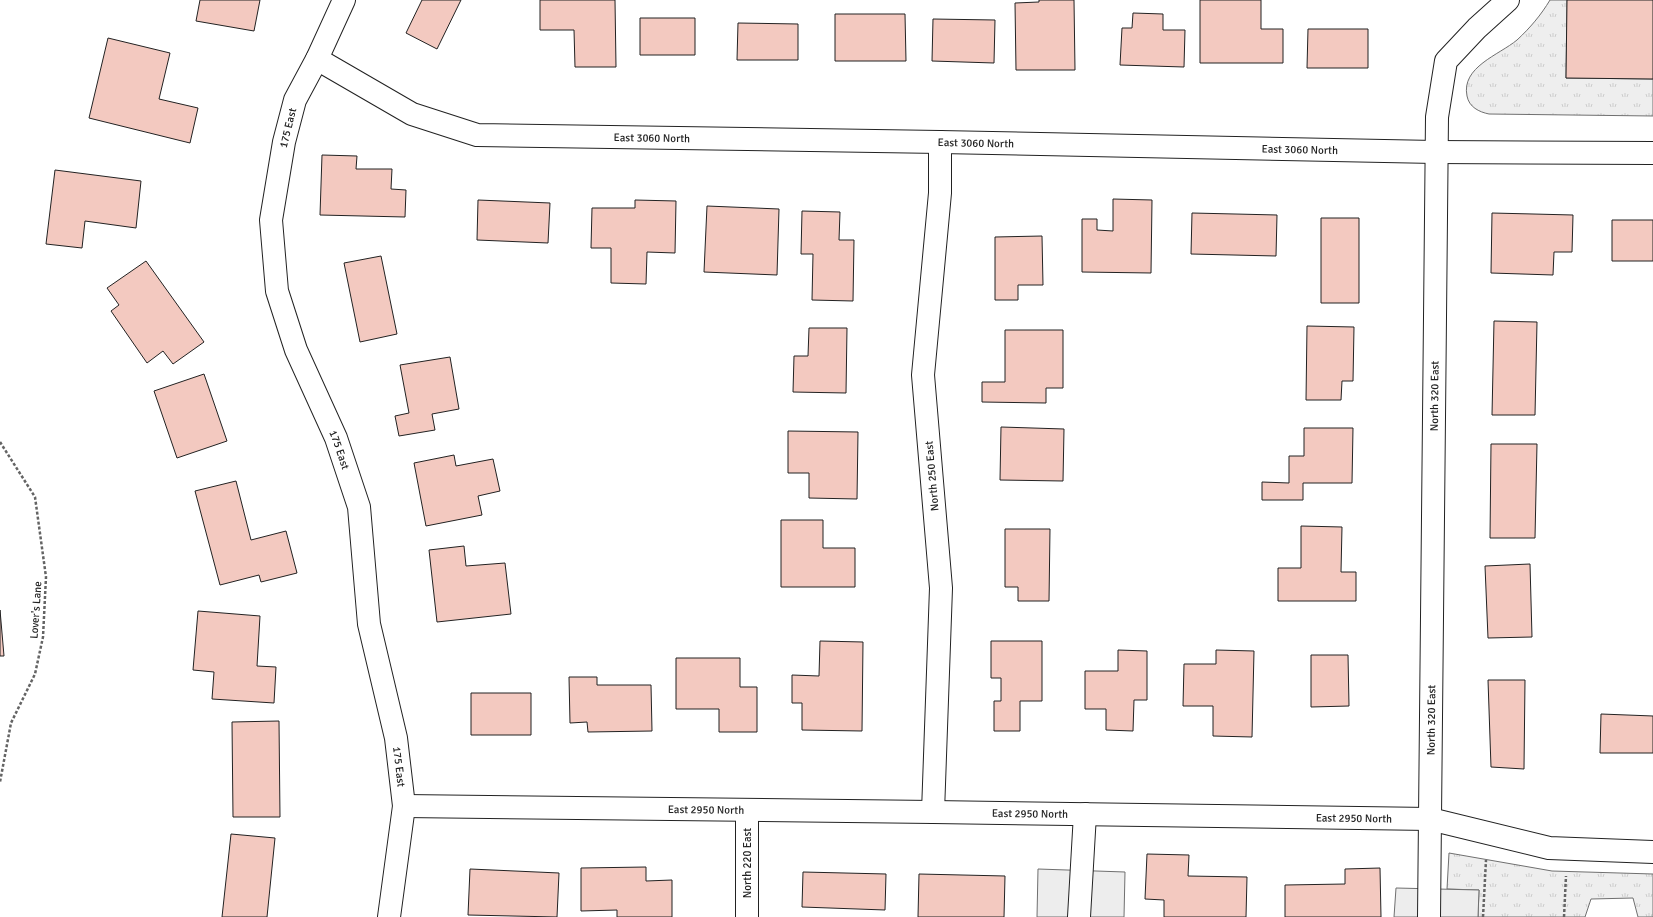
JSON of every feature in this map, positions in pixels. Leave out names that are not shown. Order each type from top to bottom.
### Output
[{"type":"street","name":"175 East","points":[[344,0],[317,59],[295,100],[284,142],[271,220],[277,291],[296,350],[336,438],[359,507],[369,624],[396,738],[404,806],[389,917]]},
{"type":"street","name":"North 320 East","points":[[1429,917],[1435,152],[1437,117],[1446,61],[1477,28],[1508,0]]},
{"type":"street","name":"East 3060 North","points":[[317,59],[412,114],[477,135],[940,142],[1435,152],[1653,153]]},
{"type":"street","name":"North 250 East","points":[[933,812],[941,588],[923,375],[940,193],[940,142]]},
{"type":"street","name":"East 2950 North","points":[[404,806],[1085,814],[1430,820],[1549,848],[1653,852]]},
{"type":"street","name":"North 220 East","points":[[747,810],[747,917]]},
{"type":"street","points":[[1079,917],[1085,814]]},
{"type":"path","name":"Lover's Lane","points":[[0,442],[35,497],[46,577],[43,637],[35,674],[11,723],[0,782]]},
{"type":"path","points":[[1483,917],[1486,860]]},
{"type":"path","points":[[1564,917],[1566,871]]},
{"type":"green space","points":[[1550,0],[1567,0],[1566,78],[1653,79],[1653,116],[1489,114],[1472,106],[1467,96],[1467,86],[1475,69],[1517,40],[1531,26]]},
{"type":"green space","points":[[1449,853],[1552,871],[1653,874],[1653,917],[1638,917],[1633,898],[1591,899],[1585,917],[1478,917],[1479,890],[1447,889]]},
{"type":"shaded area","points":[[1038,869],[1125,872],[1124,917],[1037,917]]},
{"type":"shaded area","points":[[1396,888],[1479,890],[1478,917],[1394,917]]},
{"type":"building","points":[[200,0],[260,0],[254,31],[196,21]]},
{"type":"building","points":[[422,0],[461,0],[437,49],[406,33]]},
{"type":"building","points":[[540,0],[615,0],[616,67],[575,67],[574,30],[540,30]]},
{"type":"building","points":[[1039,0],[1074,0],[1075,70],[1016,70],[1015,3],[1039,2]]},
{"type":"building","points":[[1200,0],[1261,0],[1261,29],[1283,29],[1283,63],[1200,63]]},
{"type":"building","points":[[1567,0],[1653,0],[1653,79],[1566,78]]},
{"type":"building","points":[[1133,13],[1163,14],[1163,30],[1185,30],[1184,67],[1120,65],[1122,28],[1132,28]]},
{"type":"building","points":[[835,14],[905,14],[906,61],[835,61]]},
{"type":"building","points":[[640,18],[695,18],[695,55],[640,55]]},
{"type":"building","points":[[933,19],[995,20],[994,63],[932,61]]},
{"type":"building","points":[[738,23],[798,24],[798,60],[737,60]]},
{"type":"building","points":[[1308,29],[1368,29],[1368,68],[1307,68]]},
{"type":"building","points":[[108,38],[170,53],[159,99],[198,108],[190,143],[89,118]]},
{"type":"building","points":[[322,155],[357,156],[356,169],[392,169],[391,189],[406,190],[405,217],[320,215]]},
{"type":"building","points":[[55,170],[141,181],[136,228],[85,221],[82,248],[46,244]]},
{"type":"building","points":[[1113,199],[1152,200],[1151,273],[1082,272],[1082,219],[1097,219],[1097,230],[1113,231]]},
{"type":"building","points":[[478,200],[550,203],[548,243],[477,240]]},
{"type":"building","points":[[635,200],[676,201],[675,253],[647,252],[646,284],[611,283],[611,248],[591,248],[592,208],[635,208]]},
{"type":"building","points":[[707,206],[779,209],[777,275],[704,272]]},
{"type":"building","points":[[802,211],[840,212],[839,240],[854,240],[853,301],[812,300],[813,254],[801,254]]},
{"type":"building","points":[[1192,213],[1277,215],[1276,256],[1191,254]]},
{"type":"building","points":[[1492,213],[1573,215],[1572,252],[1554,252],[1553,275],[1491,273]]},
{"type":"building","points":[[1321,218],[1359,218],[1359,303],[1321,303]]},
{"type":"building","points":[[1612,220],[1653,220],[1653,261],[1612,261]]},
{"type":"building","points":[[1042,236],[1043,285],[1018,285],[1018,300],[995,300],[995,237]]},
{"type":"building","points":[[381,256],[397,334],[360,342],[344,263]]},
{"type":"building","points":[[146,261],[204,342],[173,364],[163,351],[147,363],[111,311],[119,305],[107,288]]},
{"type":"building","points":[[1494,321],[1537,322],[1535,415],[1492,415]]},
{"type":"building","points":[[1307,326],[1354,327],[1353,381],[1342,381],[1341,400],[1306,400]]},
{"type":"building","points":[[809,328],[847,328],[846,393],[793,392],[794,356],[808,356]]},
{"type":"building","points":[[1005,330],[1063,330],[1063,388],[1046,388],[1046,403],[982,402],[982,382],[1005,382]]},
{"type":"building","points":[[450,357],[459,409],[432,414],[435,430],[399,436],[395,416],[409,413],[400,365]]},
{"type":"building","points":[[204,374],[227,441],[177,458],[154,391]]},
{"type":"building","points":[[1001,427],[1064,429],[1063,481],[1000,480]]},
{"type":"building","points":[[1304,428],[1353,428],[1352,483],[1303,483],[1303,500],[1262,500],[1262,482],[1289,483],[1289,456],[1304,456]]},
{"type":"building","points":[[788,431],[858,432],[857,499],[809,498],[809,473],[788,473]]},
{"type":"building","points":[[1491,444],[1537,444],[1535,538],[1490,538]]},
{"type":"building","points":[[454,455],[456,466],[493,459],[500,491],[478,496],[482,515],[426,526],[414,463]]},
{"type":"building","points":[[236,481],[251,540],[286,531],[297,573],[261,582],[259,575],[220,585],[195,491]]},
{"type":"building","points":[[781,520],[823,520],[823,548],[855,548],[855,587],[781,587]]},
{"type":"building","points":[[1301,526],[1342,527],[1341,572],[1356,572],[1356,601],[1278,601],[1278,568],[1301,568]]},
{"type":"building","points":[[1005,529],[1050,529],[1049,601],[1018,601],[1018,587],[1005,587]]},
{"type":"building","points":[[464,546],[466,566],[505,563],[511,614],[437,622],[429,550]]},
{"type":"building","points":[[1530,564],[1532,637],[1488,638],[1485,566]]},
{"type":"building","points":[[0,610],[4,656],[0,656]]},
{"type":"building","points":[[198,611],[260,616],[257,666],[276,667],[274,703],[212,699],[214,672],[193,670]]},
{"type":"building","points":[[820,641],[863,642],[862,731],[802,730],[802,703],[792,703],[792,675],[819,676]]},
{"type":"building","points":[[991,641],[1042,641],[1042,701],[1020,701],[1020,731],[994,731],[994,701],[1001,701],[1001,678],[991,678]]},
{"type":"building","points":[[1118,650],[1147,651],[1147,700],[1134,700],[1133,731],[1106,730],[1106,709],[1085,709],[1085,671],[1118,671]]},
{"type":"building","points":[[1216,650],[1254,651],[1252,737],[1213,736],[1213,706],[1183,706],[1184,664],[1216,664]]},
{"type":"building","points":[[1311,655],[1348,655],[1349,706],[1311,707]]},
{"type":"building","points":[[676,658],[740,658],[740,687],[757,687],[757,732],[719,732],[719,709],[676,709]]},
{"type":"building","points":[[569,677],[597,677],[597,685],[651,685],[652,731],[588,732],[587,722],[570,723]]},
{"type":"building","points":[[1488,680],[1525,680],[1524,769],[1491,767]]},
{"type":"building","points":[[471,693],[531,693],[531,735],[471,735]]},
{"type":"building","points":[[1601,714],[1653,716],[1653,753],[1600,753]]},
{"type":"building","points":[[279,721],[280,817],[233,817],[232,722]]},
{"type":"building","points":[[231,834],[275,838],[267,917],[222,917]]},
{"type":"building","points":[[1147,854],[1189,855],[1188,876],[1247,877],[1246,917],[1164,917],[1164,900],[1145,899]]},
{"type":"building","points":[[646,867],[646,881],[672,880],[672,917],[617,917],[617,910],[581,911],[581,868]]},
{"type":"building","points":[[1380,868],[1381,917],[1285,917],[1285,885],[1345,884],[1345,869]]},
{"type":"building","points":[[470,869],[559,873],[557,917],[468,915]]},
{"type":"building","points":[[803,872],[886,874],[885,910],[802,907]]},
{"type":"building","points":[[919,874],[1005,876],[1004,917],[918,917]]}]
